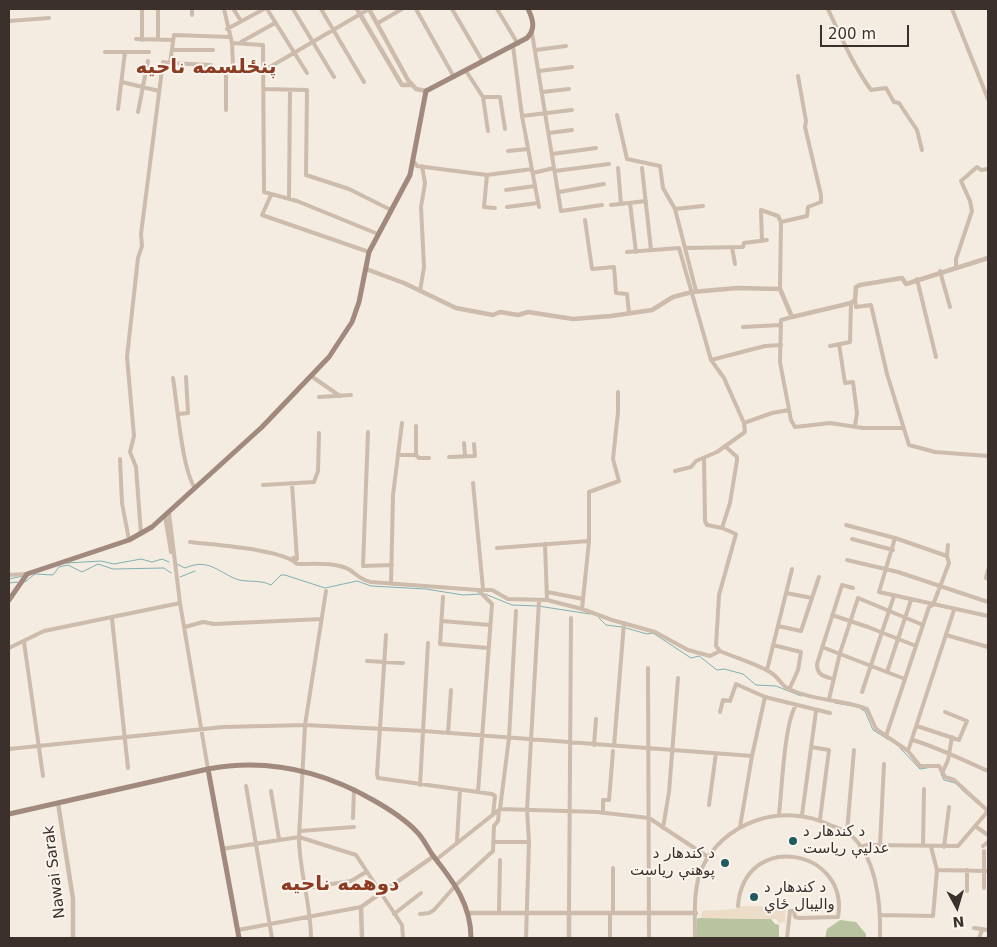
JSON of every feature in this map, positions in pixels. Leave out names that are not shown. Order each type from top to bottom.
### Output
[{"type":"main road","points":[[9,600],[26,574],[129,540],[167,514],[262,427],[329,357],[352,322],[369,252],[410,174],[414,162],[426,91],[515,45],[532,33],[533,24],[528,9]]},
{"type":"main road","points":[[9,814],[230,765],[254,765],[304,771],[354,789],[393,811],[417,832],[456,885],[469,912],[471,938]]},
{"type":"main road","points":[[208,769],[239,938]]},
{"type":"street","points":[[142,9],[142,40]]},
{"type":"street","points":[[158,9],[158,39]]},
{"type":"street","points":[[192,9],[192,15]]},
{"type":"street","points":[[224,9],[232,43],[233,67],[225,76],[226,110]]},
{"type":"street","points":[[228,28],[265,9],[307,73]]},
{"type":"street","points":[[294,9],[334,77]]},
{"type":"street","points":[[320,9],[364,82]]},
{"type":"street","points":[[357,9],[402,85],[412,85]]},
{"type":"street","points":[[263,71],[369,9],[412,85],[416,89],[426,91]]},
{"type":"street","points":[[378,23],[395,11],[402,9]]},
{"type":"street","points":[[416,9],[454,77]]},
{"type":"street","points":[[452,9],[483,62]]},
{"type":"street","points":[[497,9],[515,45],[522,116],[538,205],[507,207]]},
{"type":"street","points":[[828,9],[840,38],[858,71],[871,90],[886,88],[894,102],[899,103],[917,130],[922,150]]},
{"type":"street","points":[[952,9],[988,99]]},
{"type":"street","points":[[234,10],[241,21]]},
{"type":"street","points":[[9,21],[49,18]]},
{"type":"street","points":[[239,44],[274,23]]},
{"type":"street","points":[[532,33],[562,211],[602,205]]},
{"type":"street","points":[[170,63],[174,35],[230,37]]},
{"type":"street","points":[[136,39],[173,40]]},
{"type":"street","points":[[232,43],[262,44],[264,89],[263,190],[271,195],[289,199],[378,234]]},
{"type":"street","points":[[536,50],[566,46]]},
{"type":"street","points":[[172,50],[213,50]]},
{"type":"street","points":[[105,52],[149,52]]},
{"type":"street","points":[[118,109],[125,52]]},
{"type":"street","points":[[138,112],[148,61]]},
{"type":"street","points":[[140,534],[136,467],[130,452],[134,436],[127,357],[163,62],[211,66]]},
{"type":"street","points":[[539,71],[572,67]]},
{"type":"street","points":[[466,71],[483,97],[488,131]]},
{"type":"street","points":[[781,222],[807,216],[808,206],[821,202],[822,195],[805,127],[806,121],[798,76]]},
{"type":"street","points":[[122,82],[159,91]]},
{"type":"street","points":[[542,92],[569,88]]},
{"type":"street","points":[[264,89],[306,90],[306,175],[349,189],[391,210]]},
{"type":"street","points":[[289,199],[290,90]]},
{"type":"street","points":[[483,97],[500,97],[505,129]]},
{"type":"street","points":[[522,116],[572,110]]},
{"type":"street","points":[[617,115],[627,160],[660,166],[662,188],[675,209],[711,360],[724,378],[744,423],[745,432],[726,447],[696,461],[691,467],[675,471]]},
{"type":"street","points":[[549,133],[572,130]]},
{"type":"street","points":[[508,151],[528,148]]},
{"type":"street","points":[[552,154],[596,148]]},
{"type":"street","points":[[414,162],[422,166],[487,175],[609,164]]},
{"type":"street","points":[[420,290],[424,267],[421,207],[425,183],[422,166]]},
{"type":"street","points":[[956,266],[956,260],[972,211],[970,201],[961,181],[977,167],[981,170],[988,168]]},
{"type":"street","points":[[618,168],[621,204]]},
{"type":"street","points":[[642,168],[651,250]]},
{"type":"street","points":[[487,175],[484,207],[495,208]]},
{"type":"street","points":[[558,192],[604,184]]},
{"type":"street","points":[[506,190],[535,186]]},
{"type":"street","points":[[271,195],[262,215],[369,252]]},
{"type":"street","points":[[611,205],[646,202]]},
{"type":"street","points":[[630,203],[636,252]]},
{"type":"street","points":[[675,209],[703,206]]},
{"type":"street","points":[[685,248],[743,247],[745,242],[764,241],[761,211],[778,216],[781,222],[780,289],[792,317]]},
{"type":"street","points":[[585,220],[592,268],[614,268],[616,293],[626,293],[629,313]]},
{"type":"street","points":[[732,247],[735,264]]},
{"type":"street","points":[[627,252],[679,248],[694,292]]},
{"type":"street","points":[[830,346],[850,342],[856,287],[888,279],[902,278],[906,284],[940,271],[988,258]]},
{"type":"street","points":[[366,268],[420,290],[456,308],[493,315],[500,312],[518,315],[528,312],[573,319],[652,310],[673,298],[694,292],[737,288],[780,289]]},
{"type":"street","points":[[940,271],[950,307]]},
{"type":"street","points":[[918,279],[936,357]]},
{"type":"street","points":[[853,301],[781,320],[780,362],[789,410],[795,427],[823,422],[855,426],[904,428]]},
{"type":"street","points":[[853,301],[856,307],[871,305],[888,374],[909,445],[935,452],[988,456]]},
{"type":"street","points":[[743,327],[781,325]]},
{"type":"street","points":[[839,344],[845,383],[854,382],[857,413],[855,426]]},
{"type":"street","points":[[711,360],[766,346],[781,345]]},
{"type":"street","points":[[311,376],[340,396]]},
{"type":"street","points":[[179,414],[188,413],[186,377]]},
{"type":"street","points":[[173,378],[185,456],[192,484],[195,488]]},
{"type":"street","points":[[582,609],[589,542],[589,492],[619,481],[612,459],[618,412],[618,392]]},
{"type":"street","points":[[319,397],[351,395]]},
{"type":"street","points":[[744,423],[772,413],[789,410]]},
{"type":"street","points":[[391,583],[394,495],[402,424]]},
{"type":"street","points":[[416,426],[416,455]]},
{"type":"street","points":[[368,432],[363,566],[392,566]]},
{"type":"street","points":[[263,485],[292,484],[316,480],[319,433]]},
{"type":"street","points":[[464,443],[465,456]]},
{"type":"street","points":[[449,457],[476,456],[474,444]]},
{"type":"street","points":[[722,528],[730,504],[737,460],[737,457],[726,447]]},
{"type":"street","points":[[398,455],[416,455],[418,458],[429,458]]},
{"type":"street","points":[[704,458],[705,521],[707,525],[722,528],[736,534],[719,595],[716,646],[720,651],[774,674],[783,687],[789,690],[854,703],[867,709],[876,729],[908,751],[920,766],[925,768],[935,765],[943,771]]},
{"type":"street","points":[[120,459],[122,503],[129,540]]},
{"type":"street","points":[[473,483],[480,590],[492,604],[478,792]]},
{"type":"street","points":[[190,542],[220,544],[298,559],[292,484]]},
{"type":"street","points":[[167,514],[208,769]]},
{"type":"street","points":[[846,525],[895,538],[947,556]]},
{"type":"street","points":[[895,538],[878,592],[934,606],[988,616]]},
{"type":"street","points":[[852,539],[892,550]]},
{"type":"street","points":[[498,548],[589,542]]},
{"type":"street","points":[[545,544],[547,600]]},
{"type":"street","points":[[934,606],[949,563],[947,556],[948,545]]},
{"type":"street","points":[[293,558],[297,564],[326,564],[348,570],[363,580],[480,590],[508,599],[547,600],[582,609],[623,626],[655,632],[688,650],[710,656],[720,651]]},
{"type":"street","points":[[848,560],[885,571],[898,572],[940,588],[988,602]]},
{"type":"street","points":[[767,670],[792,569]]},
{"type":"street","points":[[988,570],[986,578],[988,579]]},
{"type":"street","points":[[9,575],[26,574]]},
{"type":"street","points":[[778,626],[801,631],[819,576]]},
{"type":"street","points":[[833,679],[817,671],[822,647],[842,585],[852,588]]},
{"type":"street","points":[[311,938],[311,916],[299,855],[299,837],[305,725],[326,591]]},
{"type":"street","points":[[547,592],[583,599]]},
{"type":"street","points":[[786,593],[812,598]]},
{"type":"street","points":[[862,692],[894,596]]},
{"type":"street","points":[[443,597],[440,644],[488,648]]},
{"type":"street","points":[[829,699],[840,653],[858,598],[923,625]]},
{"type":"street","points":[[887,672],[911,600]]},
{"type":"street","points":[[526,938],[530,842],[527,810],[539,601]]},
{"type":"street","points":[[9,648],[44,631],[112,619],[180,603]]},
{"type":"street","points":[[886,736],[929,607],[934,606]]},
{"type":"street","points":[[908,751],[954,610]]},
{"type":"street","points":[[420,914],[429,913],[434,910],[456,885],[493,851],[494,826],[498,821],[500,810],[509,738],[516,611]]},
{"type":"street","points":[[832,615],[916,646]]},
{"type":"street","points":[[569,938],[571,618]]},
{"type":"street","points":[[112,619],[128,768]]},
{"type":"street","points":[[185,628],[203,622],[214,624],[322,619]]},
{"type":"street","points":[[442,622],[490,625]]},
{"type":"street","points":[[603,813],[603,800],[610,800],[623,626]]},
{"type":"street","points":[[386,635],[378,778],[495,796],[493,815]]},
{"type":"street","points":[[946,635],[988,647]]},
{"type":"street","points":[[24,642],[43,776]]},
{"type":"street","points":[[420,785],[428,643]]},
{"type":"street","points":[[773,646],[802,652],[798,670],[789,690]]},
{"type":"street","points":[[822,647],[905,679]]},
{"type":"street","points":[[367,661],[402,663]]},
{"type":"street","points":[[648,668],[650,748],[649,938]]},
{"type":"street","points":[[663,828],[673,750],[678,678]]},
{"type":"street","points":[[720,712],[723,700],[730,700],[736,684],[765,697],[830,713]]},
{"type":"street","points":[[448,733],[451,690]]},
{"type":"street","points":[[740,827],[752,756],[765,697]]},
{"type":"street","points":[[779,814],[788,737],[793,710],[796,705]]},
{"type":"street","points":[[802,815],[816,711]]},
{"type":"street","points":[[917,726],[960,740],[967,721],[946,712]]},
{"type":"street","points":[[594,744],[596,719]]},
{"type":"street","points":[[9,749],[201,729],[305,725],[531,739],[594,744],[613,749],[650,748],[752,756]]},
{"type":"street","points":[[860,847],[880,845],[923,846],[931,848],[958,846],[987,813],[954,780],[945,778],[943,771],[952,737]]},
{"type":"street","points":[[913,740],[988,771]]},
{"type":"street","points":[[811,747],[829,750],[820,819]]},
{"type":"street","points":[[847,832],[854,750]]},
{"type":"street","points":[[709,805],[716,753]]},
{"type":"street","points":[[880,845],[884,764]]},
{"type":"street","points":[[246,786],[272,938]]},
{"type":"street","points":[[353,818],[354,789]]},
{"type":"street","points":[[923,846],[924,789]]},
{"type":"street","points":[[457,841],[460,790]]},
{"type":"street","points":[[271,791],[279,839]]},
{"type":"street","name":"Nawai Sarak","points":[[58,803],[73,899],[73,938]]},
{"type":"street","points":[[944,847],[949,807]]},
{"type":"street","points":[[238,930],[361,908],[379,893],[435,858],[500,810],[571,811],[649,818],[708,857]]},
{"type":"street","points":[[695,938],[696,890],[700,872],[708,857],[728,835],[740,827],[750,821],[779,814],[802,815],[820,819],[847,832],[860,847],[875,878],[881,915],[880,938]]},
{"type":"street","points":[[975,826],[988,835]]},
{"type":"street","points":[[300,831],[354,827]]},
{"type":"street","points":[[222,849],[299,837],[356,855],[379,893],[402,925],[403,938]]},
{"type":"street","points":[[494,842],[530,842]]},
{"type":"street","points":[[984,888],[986,871],[984,849],[988,842]]},
{"type":"street","points":[[881,915],[933,916],[937,870],[931,848]]},
{"type":"street","points":[[738,906],[740,889],[749,873],[767,859],[787,856],[807,859],[821,868],[832,881],[839,900],[838,917],[799,918],[795,917],[794,910],[790,911],[787,938]]},
{"type":"street","points":[[499,913],[500,860]]},
{"type":"street","points":[[610,938],[613,868]]},
{"type":"street","points":[[937,870],[986,871]]},
{"type":"street","points":[[967,870],[967,891]]},
{"type":"street","points":[[306,888],[351,881],[366,872]]},
{"type":"street","points":[[394,914],[421,894]]},
{"type":"street","points":[[361,908],[362,938]]},
{"type":"street","points":[[469,912],[696,914]]},
{"type":"street","points":[[974,928],[988,930]]},
{"type":"street","points":[[979,938],[982,930]]},
{"type":"green space","points":[[697,919],[771,919],[775,924],[779,925],[779,938],[697,938]]},
{"type":"green space","points":[[840,920],[856,922],[866,934],[866,938],[825,938],[827,929]]},
{"type":"shaded area","points":[[741,906],[786,907],[785,922],[779,923],[776,919],[701,918],[702,911],[734,909]]},
{"type":"waterway","points":[[67,563],[101,561],[114,564],[141,559],[152,562],[162,559],[169,562]]},
{"type":"waterway","points":[[25,582],[35,574],[53,575],[59,567],[68,565],[82,572],[98,564],[113,569],[164,568],[171,573]]},
{"type":"waterway","points":[[177,564],[185,568],[193,565],[206,565],[236,579],[271,585],[281,575],[285,575],[325,588],[357,581],[371,586],[426,589],[463,595],[481,594]]},
{"type":"waterway","points":[[180,577],[195,571]]},
{"type":"waterway","points":[[9,579],[23,576]]},
{"type":"waterway","points":[[9,583],[18,582]]},
{"type":"waterway","points":[[485,594],[512,605],[538,606],[590,614]]},
{"type":"waterway","points":[[599,618],[606,625],[622,627]]},
{"type":"waterway","points":[[626,628],[647,634],[653,633],[691,658],[699,656],[717,670],[724,669],[743,674],[756,685],[776,686],[801,696]]},
{"type":"waterway","points":[[835,703],[853,706]]},
{"type":"waterway","points":[[861,709],[865,711],[873,730],[889,740]]},
{"type":"waterway","points":[[900,748],[920,769],[932,767]]},
{"type":"waterway","points":[[941,774],[944,780],[955,783]]},
{"type":"waterway","points":[[961,789],[978,804]]},
{"type":"place","name":"د کندهار د عدلیې رياست","points":[[793,841]]},
{"type":"place","name":"د کندهار د پوهنې رياست","points":[[725,863]]},
{"type":"place","name":"د کندهار د واليبال ځاي","points":[[754,897]]},
{"type":"district","name":"پنځلسمه ناحیه","points":[[206,68]]},
{"type":"district","name":"دوهمه ناحیه","points":[[340,885]]}]
